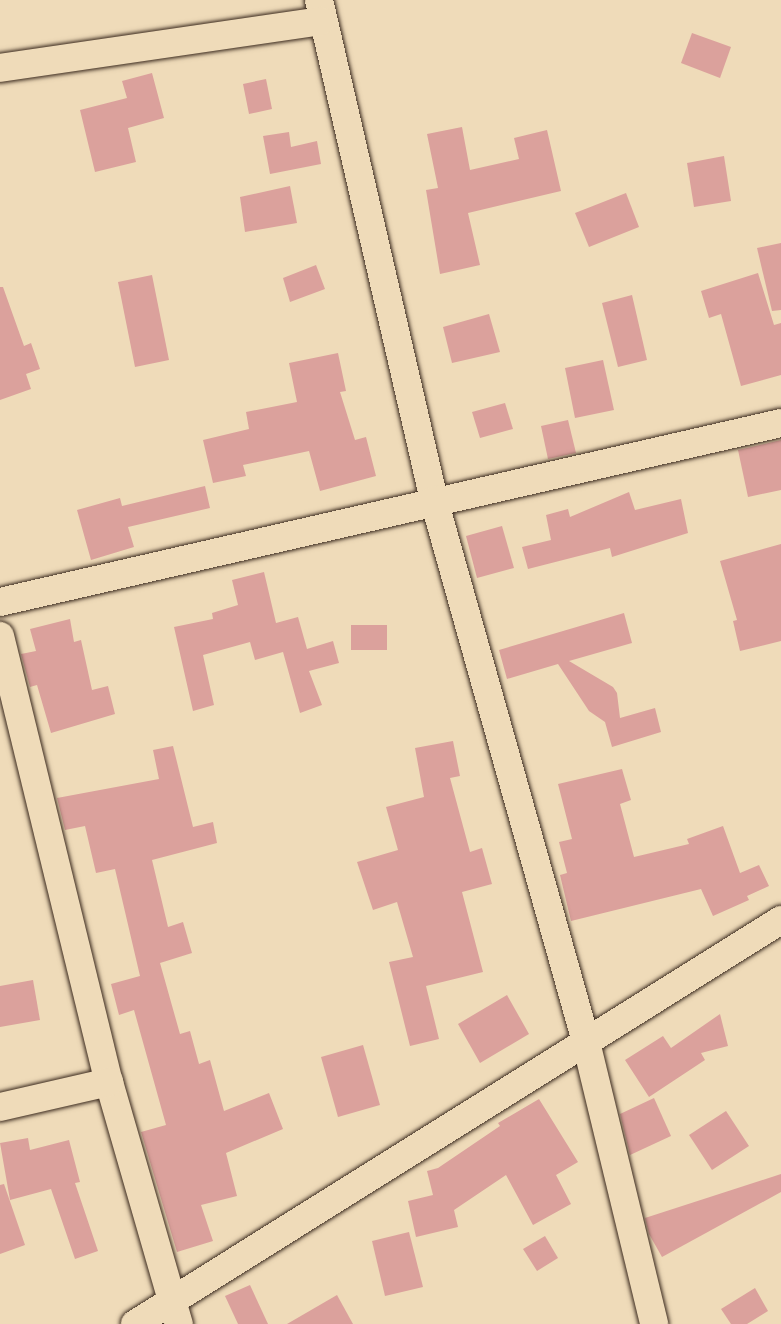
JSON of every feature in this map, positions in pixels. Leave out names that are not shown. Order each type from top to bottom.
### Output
[{"type":"street","points":[[0,68],[320,11],[434,500],[586,1042],[654,1324]]},
{"type":"street","points":[[0,602],[434,500],[781,423]]},
{"type":"street","points":[[0,636],[109,1082],[176,1312]]},
{"type":"street","points":[[135,1324],[176,1312],[586,1042],[781,920]]},
{"type":"street","points":[[0,1107],[109,1082]]},
{"type":"building","points":[[692,33],[731,47],[720,78],[681,63]]},
{"type":"building","points":[[152,73],[164,118],[128,128],[136,162],[95,172],[80,110],[127,98],[122,81]]},
{"type":"building","points":[[266,79],[272,109],[249,114],[243,84]]},
{"type":"building","points":[[462,127],[470,170],[519,159],[514,138],[547,130],[561,191],[468,213],[480,265],[440,274],[426,190],[438,188],[427,134]]},
{"type":"building","points":[[289,132],[291,147],[317,141],[321,164],[270,174],[263,136]]},
{"type":"building","points":[[724,156],[731,201],[694,207],[687,163]]},
{"type":"building","points":[[290,186],[297,223],[245,232],[240,197]]},
{"type":"building","points":[[626,193],[639,227],[589,247],[575,213]]},
{"type":"building","points":[[781,243],[781,310],[772,311],[757,248]]},
{"type":"building","points":[[316,265],[325,289],[290,302],[283,278]]},
{"type":"building","points":[[758,273],[774,325],[781,323],[781,375],[741,386],[721,314],[709,318],[701,291]]},
{"type":"building","points":[[152,275],[169,360],[135,367],[118,282]]},
{"type":"building","points":[[0,287],[3,287],[24,346],[31,343],[40,369],[26,374],[31,389],[0,400]]},
{"type":"building","points":[[632,295],[647,360],[618,367],[602,303]]},
{"type":"building","points":[[489,314],[500,352],[452,363],[443,327]]},
{"type":"building","points":[[338,353],[346,391],[340,392],[355,440],[366,437],[376,476],[320,491],[309,451],[243,465],[246,476],[213,483],[203,440],[249,429],[246,412],[297,402],[289,363]]},
{"type":"building","points":[[603,360],[614,410],[575,418],[565,368]]},
{"type":"building","points":[[505,403],[513,429],[480,438],[472,412]]},
{"type":"building","points":[[568,420],[576,453],[548,459],[541,426]]},
{"type":"building","points":[[781,440],[781,490],[748,497],[738,450]]},
{"type":"building","points":[[205,486],[210,508],[128,527],[134,547],[91,560],[77,510],[120,498],[122,506]]},
{"type":"building","points":[[629,492],[635,510],[681,499],[688,533],[612,557],[610,548],[528,569],[522,547],[551,540],[546,515],[568,509],[570,517]]},
{"type":"building","points":[[502,526],[514,568],[477,578],[466,536]]},
{"type":"building","points":[[781,544],[781,641],[740,651],[733,621],[737,620],[720,561]]},
{"type":"building","points":[[264,572],[276,623],[298,617],[307,649],[333,641],[339,663],[309,671],[322,705],[300,713],[283,652],[255,660],[250,642],[203,655],[214,705],[193,711],[174,627],[213,619],[212,613],[238,605],[232,580]]},
{"type":"building","points":[[624,613],[632,643],[569,661],[613,687],[617,693],[620,718],[655,708],[661,732],[612,747],[605,722],[589,711],[558,664],[507,679],[499,650]]},
{"type":"building","points":[[70,619],[74,642],[81,640],[92,690],[108,686],[115,714],[51,733],[37,685],[30,687],[21,654],[36,651],[30,629]]},
{"type":"building","points":[[351,625],[387,625],[387,650],[351,650]]},
{"type":"building","points":[[453,741],[460,776],[450,778],[470,852],[482,848],[492,884],[462,892],[483,972],[426,986],[439,1039],[410,1046],[389,962],[413,957],[397,902],[373,910],[357,862],[398,850],[386,807],[424,797],[415,748]]},
{"type":"building","points":[[173,746],[193,827],[213,822],[217,843],[152,860],[168,927],[183,922],[192,953],[160,963],[180,1034],[190,1031],[199,1064],[210,1060],[224,1111],[269,1093],[283,1129],[226,1153],[237,1196],[201,1205],[213,1241],[177,1252],[141,1132],[166,1125],[134,1010],[119,1015],[111,984],[140,976],[115,869],[96,873],[85,826],[65,830],[57,798],[159,779],[153,750]]},
{"type":"building","points":[[622,769],[631,800],[620,804],[634,857],[689,844],[687,839],[723,826],[740,873],[759,865],[769,886],[747,896],[749,900],[713,916],[701,889],[571,921],[560,875],[567,873],[559,842],[572,839],[558,784]]},
{"type":"building","points":[[33,980],[40,1020],[0,1027],[0,986]]},
{"type":"building","points":[[507,995],[529,1034],[480,1063],[458,1024]]},
{"type":"building","points":[[720,1014],[728,1046],[701,1053],[705,1060],[649,1097],[625,1060],[663,1036],[671,1048]]},
{"type":"building","points":[[363,1045],[380,1105],[338,1117],[321,1057]]},
{"type":"building","points":[[654,1098],[671,1136],[630,1155],[620,1114]]},
{"type":"building","points":[[539,1099],[578,1162],[556,1175],[571,1204],[533,1225],[506,1175],[454,1210],[458,1227],[416,1237],[408,1201],[433,1195],[427,1171],[438,1168],[500,1126],[498,1123]]},
{"type":"building","points":[[726,1111],[749,1146],[712,1170],[689,1135]]},
{"type":"building","points":[[28,1138],[30,1150],[69,1140],[80,1182],[75,1183],[98,1251],[75,1259],[51,1189],[10,1200],[0,1143]]},
{"type":"building","points":[[781,1174],[781,1192],[662,1257],[649,1234],[645,1218]]},
{"type":"building","points":[[4,1184],[25,1245],[0,1254],[0,1185]]},
{"type":"building","points":[[409,1232],[423,1287],[385,1296],[372,1241]]},
{"type":"building","points":[[545,1236],[558,1258],[537,1271],[523,1249]]},
{"type":"building","points":[[250,1285],[268,1324],[238,1324],[225,1296]]},
{"type":"building","points":[[755,1288],[768,1311],[747,1324],[731,1324],[721,1309]]},
{"type":"building","points":[[337,1295],[353,1324],[287,1324]]}]
